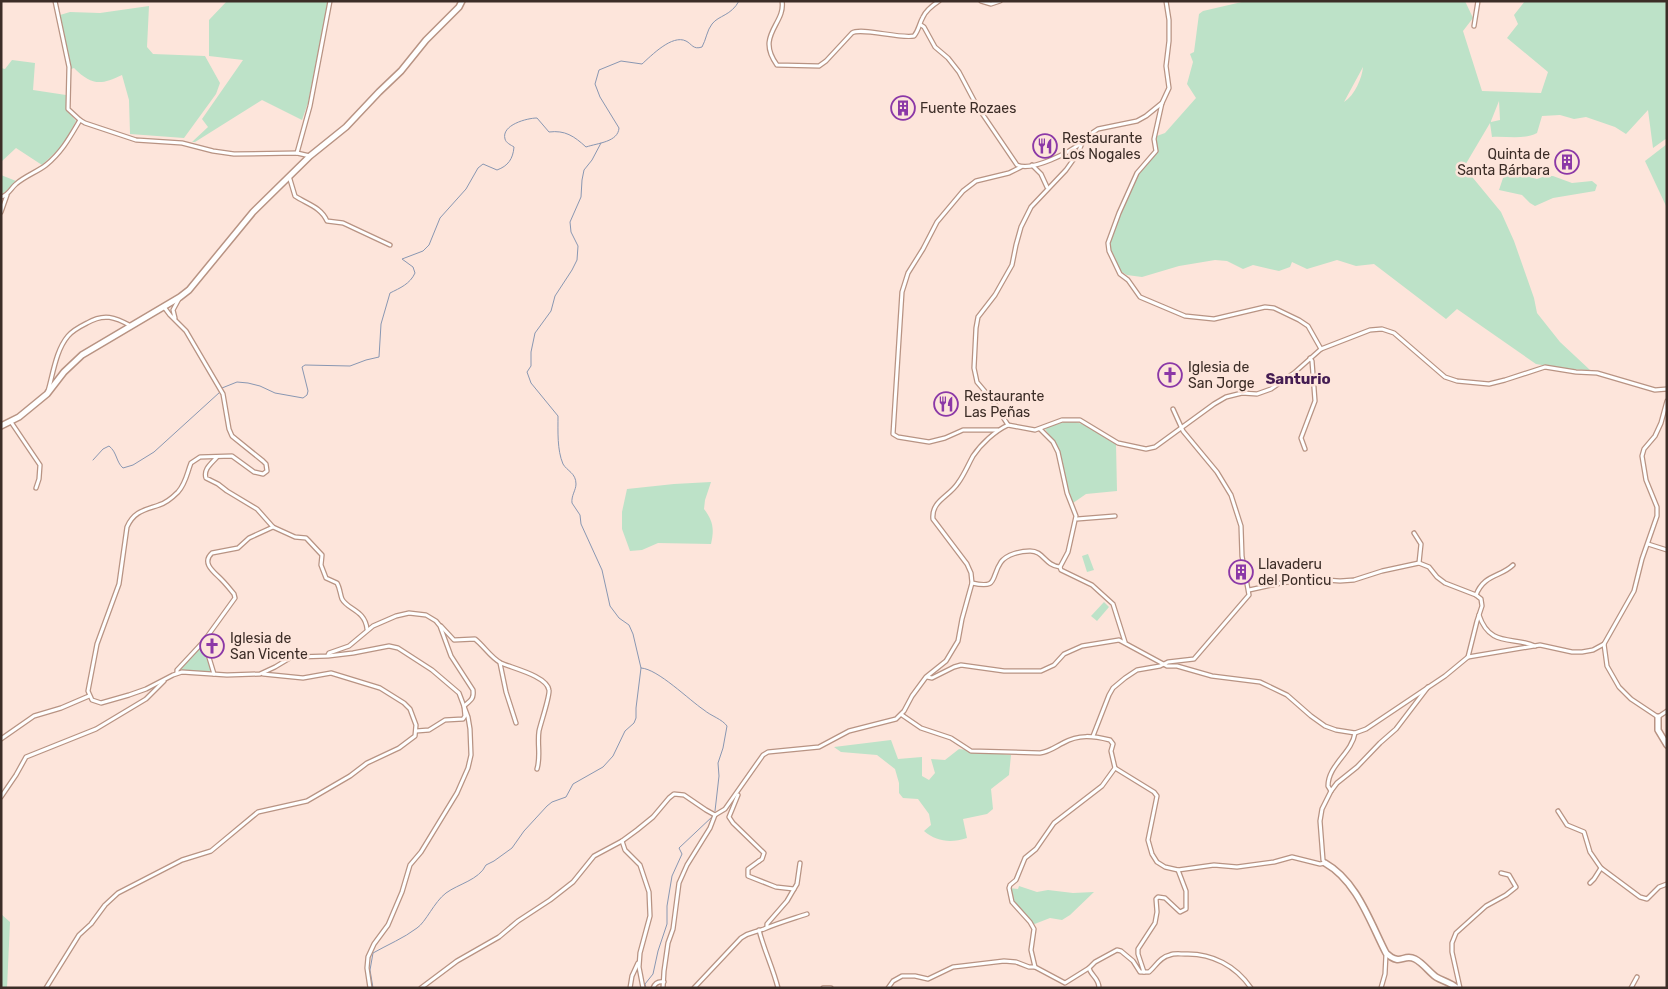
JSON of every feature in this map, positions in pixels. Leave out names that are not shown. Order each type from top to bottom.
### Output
[{"type":"street","points":[[55,1],[69,67],[68,109],[80,120],[136,140],[182,143],[234,154],[297,153],[310,156]]},
{"type":"street","points":[[297,153],[310,106],[330,1]]},
{"type":"street","points":[[1,426],[11,422],[47,394],[74,361],[190,290],[253,212],[310,156],[346,127],[401,72],[421,46],[459,8],[462,1]]},
{"type":"street","points":[[782,1],[782,8],[769,42],[772,57],[777,66],[804,64],[815,66],[823,64],[857,30],[909,37],[916,34],[925,13],[939,1]]},
{"type":"street","points":[[981,1],[991,4],[1000,1]]},
{"type":"street","points":[[1166,1],[1169,20],[1166,66],[1168,88],[1162,103],[1154,139],[1156,151],[1137,173],[1108,243],[1118,270],[1140,297],[1184,316],[1214,319],[1265,306],[1274,308],[1308,326],[1321,349]]},
{"type":"street","points":[[1474,26],[1478,1]]},
{"type":"street","points":[[921,25],[935,47],[948,58],[959,72],[977,106],[1015,162],[1021,167]]},
{"type":"street","points":[[998,430],[962,430],[945,438],[929,442],[898,437],[893,434],[902,292],[908,273],[937,222],[962,191],[976,180],[1009,173],[1021,167],[1062,156],[1098,129],[1137,121],[1162,103]]},
{"type":"street","points":[[1,212],[7,195],[16,184],[45,165],[65,146],[80,120]]},
{"type":"street","points":[[1008,425],[993,401],[977,382],[974,368],[978,317],[995,295],[1012,265],[1016,245],[1025,218],[1031,207],[1066,170],[1078,153],[1083,141]]},
{"type":"street","points":[[1032,165],[1041,174],[1047,188]]},
{"type":"street","points":[[289,176],[295,196],[322,211],[327,221],[342,223],[390,245]]},
{"type":"street","points":[[1,197],[7,195]]},
{"type":"street","points":[[176,321],[173,310],[180,297]]},
{"type":"street","points":[[166,306],[173,310]]},
{"type":"street","points":[[46,988],[79,935],[91,924],[104,905],[118,894],[174,864],[210,850],[258,812],[300,804],[314,798],[367,763],[414,739],[416,731],[414,716],[404,702],[380,688],[331,673],[303,678],[260,674],[177,673],[146,690],[101,703],[92,700],[88,696],[97,644],[119,584],[127,527],[130,521],[140,511],[160,505],[178,491],[187,478],[191,463],[200,458],[232,456],[260,474],[267,471],[266,464],[230,433],[223,394],[186,331],[176,321],[166,306]]},
{"type":"street","points":[[47,394],[61,350],[68,337],[77,329],[98,316],[111,317],[131,326]]},
{"type":"street","points":[[663,988],[668,943],[673,929],[680,883],[687,865],[710,828],[715,815],[725,809],[763,755],[768,752],[819,747],[849,731],[896,719],[902,715],[912,696],[926,677],[946,661],[958,642],[972,583],[971,573],[967,564],[932,519],[932,511],[935,505],[958,483],[976,452],[998,430],[1008,425],[1030,430],[1040,429],[1062,420],[1080,420],[1118,443],[1146,449],[1158,446],[1226,397],[1242,393],[1263,393],[1294,373],[1321,349],[1366,332],[1382,329],[1394,333],[1445,377],[1457,382],[1490,384],[1545,367],[1597,373],[1655,390],[1667,389]]},
{"type":"street","points":[[1305,449],[1301,438],[1315,401],[1310,358]]},
{"type":"street","points":[[1468,657],[1540,645],[1572,652],[1582,652],[1593,650],[1604,644],[1634,591],[1658,512],[1646,480],[1642,456],[1644,449],[1655,436],[1661,424],[1667,401]]},
{"type":"street","points":[[1163,665],[1168,662],[1192,660],[1196,657],[1247,597],[1249,590],[1245,579],[1242,556],[1241,526],[1228,489],[1217,472],[1181,428],[1173,409]]},
{"type":"street","points":[[11,422],[40,465],[36,488]]},
{"type":"street","points":[[1040,429],[1053,442],[1058,452],[1067,493],[1077,519],[1068,552],[1060,567]]},
{"type":"street","points":[[217,457],[206,469],[206,478],[257,509],[274,527],[295,537],[306,538],[320,551],[323,572],[326,578],[337,583],[343,600],[357,610],[366,621],[368,630]]},
{"type":"street","points":[[1077,519],[1115,516]]},
{"type":"street","points":[[177,673],[177,670],[204,641],[235,598],[234,594],[209,567],[209,556],[212,553],[238,548],[249,538],[274,527]]},
{"type":"street","points":[[1414,534],[1421,544],[1419,563]]},
{"type":"street","points":[[1648,544],[1667,550]]},
{"type":"street","points":[[972,583],[986,586],[994,581],[1001,562],[1007,557],[1023,552],[1036,551],[1049,564],[1060,567],[1061,570],[1092,585],[1113,604],[1125,643]]},
{"type":"street","points":[[1093,736],[1113,688],[1137,670],[1163,665],[1181,667],[1212,676],[1260,682],[1287,694],[1325,726],[1355,733],[1366,729],[1454,670],[1468,657],[1483,604],[1480,597],[1445,583],[1429,567],[1419,563],[1382,571],[1354,580],[1311,579],[1249,590]]},
{"type":"street","points":[[1476,595],[1488,578],[1508,570],[1513,565]]},
{"type":"street","points":[[328,656],[329,653],[352,643],[378,623],[396,616],[409,614],[426,615],[436,621],[454,640],[476,639],[500,662],[517,668],[540,680],[549,690],[539,734],[540,760],[537,769]]},
{"type":"street","points":[[1479,614],[1488,630],[1494,636],[1535,646]]},
{"type":"street","points":[[366,621],[378,623]]},
{"type":"street","points":[[436,621],[443,633],[451,656],[473,690],[474,696],[472,701],[464,706]]},
{"type":"street","points":[[926,677],[932,678],[962,665],[1004,671],[1041,671],[1054,665],[1067,652],[1082,646],[1112,640],[1119,640],[1163,665]]},
{"type":"street","points":[[204,641],[214,674]]},
{"type":"street","points":[[1604,644],[1607,666],[1618,687],[1631,699],[1658,717]]},
{"type":"street","points":[[260,674],[290,658],[353,653],[389,646],[398,648],[432,670],[459,693],[464,706],[470,729],[471,755],[468,768],[457,793],[421,852],[410,865],[402,892],[388,925],[374,944],[368,957],[367,968],[370,988]]},
{"type":"street","points":[[500,662],[506,692],[516,723]]},
{"type":"street","points":[[1,797],[26,756],[96,729],[146,699],[166,679]]},
{"type":"street","points":[[1428,687],[1396,729],[1357,767],[1337,783],[1331,791],[1322,809],[1320,822],[1323,860],[1340,873],[1358,896],[1386,953],[1396,960],[1416,959],[1435,976],[1459,988]]},
{"type":"street","points":[[1,739],[34,716],[61,708],[88,696]]},
{"type":"street","points":[[416,731],[429,730],[445,720],[463,719],[465,716],[464,706]]},
{"type":"street","points":[[1658,717],[1667,711]]},
{"type":"street","points":[[902,715],[920,728],[951,738],[971,752],[1044,752],[1076,737],[1093,736],[1112,742],[1111,752],[1115,768],[1154,792],[1157,796],[1148,840],[1157,862],[1165,867],[1178,870],[1214,865],[1237,867],[1274,862],[1292,856],[1320,864],[1325,863]]},
{"type":"street","points":[[1658,717],[1658,730],[1667,745]]},
{"type":"street","points":[[1331,791],[1328,786],[1329,778],[1349,750],[1355,733]]},
{"type":"street","points":[[1035,967],[1031,950],[1034,929],[1012,902],[1010,885],[1016,880],[1025,858],[1036,849],[1054,823],[1095,792],[1109,778],[1115,768]]},
{"type":"street","points":[[740,790],[729,817],[764,852],[762,859],[748,869],[748,876],[776,887],[794,888]]},
{"type":"street","points":[[421,988],[457,961],[499,937],[518,921],[540,908],[573,882],[594,856],[622,841],[653,817],[674,794],[684,795],[715,815]]},
{"type":"street","points":[[1558,811],[1567,825],[1584,832],[1590,852],[1601,868],[1645,899],[1649,898],[1659,887],[1667,884]]},
{"type":"street","points":[[622,841],[625,850],[640,865],[648,892],[650,916],[639,967],[643,988]]},
{"type":"street","points":[[767,927],[767,924],[787,901],[797,884],[800,863]]},
{"type":"street","points":[[1590,882],[1601,868]]},
{"type":"street","points":[[1144,972],[1138,949],[1155,923],[1157,912],[1156,899],[1158,897],[1165,898],[1180,912],[1186,909],[1186,891],[1178,870]]},
{"type":"street","points":[[1459,988],[1452,943],[1456,933],[1486,906],[1516,887],[1509,875],[1501,874]]},
{"type":"street","points":[[694,988],[748,933],[807,914]]},
{"type":"street","points":[[760,930],[763,948],[774,970],[778,988]]},
{"type":"street","points":[[888,988],[893,981],[902,976],[928,979],[953,967],[1004,961],[1035,967],[1065,983],[1095,962],[1117,950],[1127,956],[1140,972],[1149,972],[1158,961],[1171,954],[1206,955],[1238,972],[1244,977],[1251,988]]},
{"type":"street","points":[[1381,988],[1385,974],[1386,953]]},
{"type":"street","points":[[630,988],[632,976],[640,960]]},
{"type":"street","points":[[1089,968],[1090,972],[1099,982],[1099,988]]},
{"type":"street","points":[[1631,988],[1637,977]]},
{"type":"street","points":[[653,988],[654,984],[664,982]]},
{"type":"street","points":[[823,988],[831,988]]},
{"type":"green space","points":[[227,1],[328,1],[308,103],[302,120],[262,100],[195,142],[192,142],[208,127],[202,119],[243,60],[209,56],[209,20]]},
{"type":"green space","points":[[1246,1],[1465,1],[1473,18],[1463,31],[1482,91],[1541,93],[1548,72],[1507,38],[1518,24],[1514,15],[1525,1],[1667,1],[1667,138],[1653,148],[1648,110],[1626,134],[1615,127],[1586,117],[1574,119],[1560,115],[1542,116],[1537,133],[1532,135],[1492,137],[1490,123],[1464,167],[1501,212],[1514,241],[1534,298],[1537,313],[1560,342],[1590,370],[1565,369],[1536,364],[1457,309],[1446,319],[1374,264],[1356,266],[1337,260],[1307,269],[1292,262],[1290,267],[1279,271],[1253,265],[1243,269],[1227,261],[1215,260],[1179,266],[1142,277],[1127,275],[1118,270],[1109,251],[1108,243],[1137,173],[1158,151],[1154,137],[1165,133],[1196,98],[1187,84],[1193,62],[1190,54],[1194,52],[1199,14],[1203,11]],"holes":[[[1363,67],[1357,86],[1344,102]],[[1499,101],[1500,120],[1491,122],[1491,121]]]},
{"type":"green space","points":[[149,6],[147,47],[153,54],[205,56],[220,83],[216,94],[184,138],[130,134],[129,100],[122,75],[108,81],[97,82],[86,78],[74,68],[71,69],[60,15],[70,12],[100,13]]},
{"type":"green space","points":[[12,60],[35,63],[33,90],[66,95],[67,110],[76,121],[63,145],[42,165],[16,148],[1,162],[1,68],[5,69]]},
{"type":"green space","points":[[1667,144],[1667,208],[1645,161]]},
{"type":"green space","points":[[1512,172],[1537,179],[1553,176],[1572,183],[1592,181],[1597,185],[1595,191],[1553,198],[1535,206],[1522,195],[1499,190],[1503,178]]},
{"type":"green space","points":[[1,175],[16,181],[2,195],[1,195]]},
{"type":"green space","points":[[1068,421],[1082,424],[1116,444],[1117,491],[1086,494],[1073,503],[1067,486],[1059,449],[1045,429],[1049,426]]},
{"type":"green space","points":[[711,482],[704,509],[710,518],[712,526],[711,544],[658,543],[642,550],[630,551],[622,529],[622,512],[627,489]]},
{"type":"green space","points":[[1088,554],[1094,570],[1087,572],[1082,556]]},
{"type":"green space","points":[[1104,602],[1109,607],[1097,621],[1091,616]]},
{"type":"green space","points":[[204,641],[214,674],[177,673],[177,670]]},
{"type":"green space","points":[[891,740],[898,759],[922,757],[922,776],[929,780],[935,773],[931,759],[945,760],[959,749],[1011,755],[1009,775],[991,789],[993,809],[987,814],[963,819],[967,838],[955,841],[939,839],[929,835],[924,831],[931,825],[929,814],[918,799],[903,798],[899,793],[899,783],[895,769],[877,755],[841,752],[834,747]]},
{"type":"green space","points":[[1019,886],[1037,892],[1048,890],[1073,893],[1094,892],[1070,915],[1062,920],[1050,918],[1032,925],[1015,906],[1009,888],[1018,889]]},
{"type":"green space","points":[[1,914],[10,922],[7,988],[1,988]]},
{"type":"waterway","points":[[222,388],[237,382],[248,383],[275,393],[303,398],[307,395],[308,391],[302,367],[305,365],[350,366],[379,357],[381,324],[390,293],[408,283],[415,273],[413,267],[402,259],[423,251],[429,245],[440,218],[466,189],[478,168],[483,164],[497,170],[509,162],[514,147],[505,139],[505,134],[511,126],[527,119],[537,118],[549,132],[560,132],[569,135],[586,147],[611,139],[618,133],[619,128],[600,97],[595,84],[599,70],[621,61],[642,64],[656,51],[674,41],[686,41],[695,47],[702,47],[712,24],[732,10],[739,1]]},
{"type":"waterway","points":[[601,143],[584,170],[581,197],[570,222],[571,232],[578,246],[577,260],[555,296],[551,311],[535,333],[531,352],[531,366],[527,372],[531,383],[558,416],[558,440],[561,459],[576,480],[572,503],[580,515],[581,524],[602,570],[610,606],[619,618],[629,625],[633,634],[641,668],[664,679],[727,726],[718,763],[719,776],[715,811]]},
{"type":"waterway","points":[[93,460],[103,449],[109,446],[114,451],[123,468],[133,465],[154,452],[220,392]]},
{"type":"waterway","points":[[373,988],[370,970],[373,953],[417,928],[446,893],[473,878],[486,865],[512,848],[524,831],[547,806],[566,797],[573,784],[603,767],[613,756],[625,731],[634,723],[636,718],[641,668]]},
{"type":"waterway","points":[[646,988],[645,984],[653,974],[667,924],[667,906],[672,876],[682,854],[679,848],[713,816]]},
{"type":"place","name":"Fuente Rozaes","points":[[903,108]]},
{"type":"place","name":"Restaurante Los Nogales","points":[[1045,146]]},
{"type":"place","name":"Quinta de Santa Bárbara","points":[[1567,162]]},
{"type":"place","name":"Iglesia de San Jorge","points":[[1170,375]]},
{"type":"place","name":"Restaurante Las Peñas","points":[[946,404]]},
{"type":"place","name":"Llavaderu del Ponticu","points":[[1241,572]]},
{"type":"place","name":"Iglesia de San Vicente","points":[[212,646]]},
{"type":"district","name":"Santurio","points":[[1298,379]]}]
